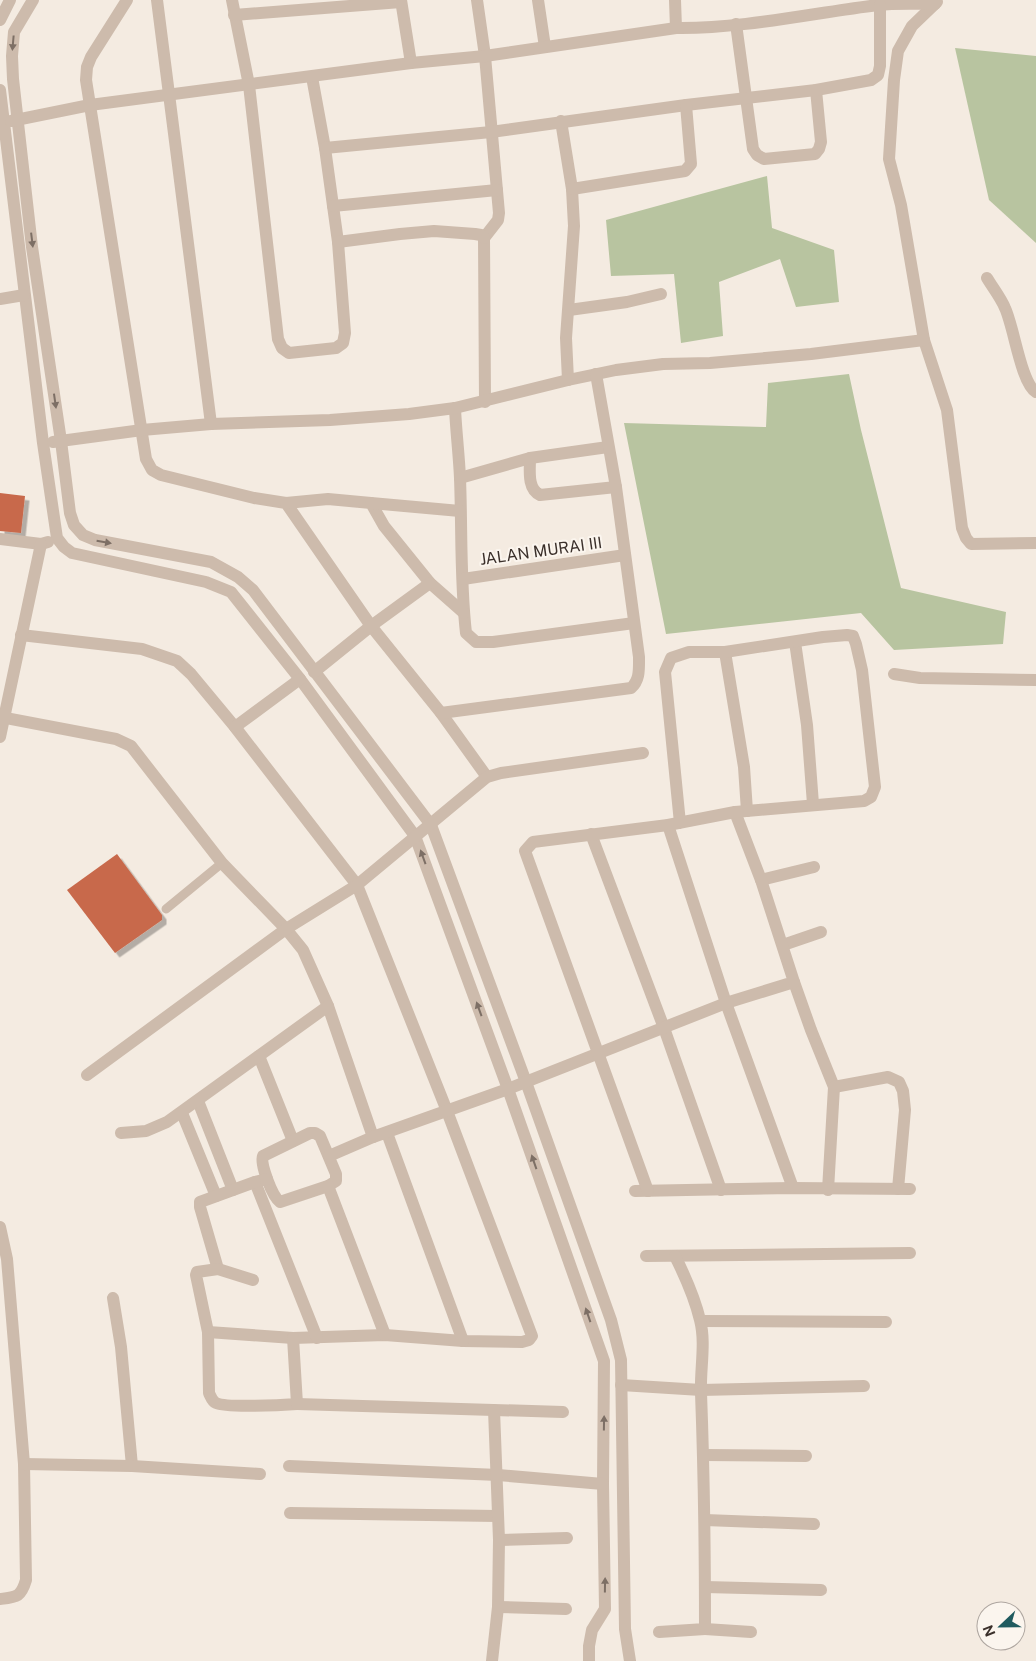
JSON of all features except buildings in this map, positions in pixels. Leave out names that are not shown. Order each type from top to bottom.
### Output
[{"type":"street","points":[[0,20],[10,0]]},
{"type":"street","points":[[33,0],[14,32],[12,56],[28,208],[70,512],[74,525],[82,535],[95,540],[211,562],[225,568],[238,577],[253,590],[431,825],[611,1320],[621,1360],[625,1629],[630,1661]]},
{"type":"street","points":[[126,0],[86,67],[86,80],[146,459],[152,470],[161,475],[254,498],[286,503],[328,499],[460,511]]},
{"type":"street","points":[[157,0],[212,424]]},
{"type":"street","points":[[232,0],[249,84],[278,339],[282,348],[289,352],[336,348],[343,343],[344,333],[338,242],[325,148],[312,77]]},
{"type":"street","points":[[477,0],[485,56],[498,220],[484,238],[485,402]]},
{"type":"street","points":[[538,0],[545,47]]},
{"type":"street","points":[[675,0],[676,28]]},
{"type":"street","points":[[234,15],[401,1],[411,63]]},
{"type":"street","points":[[4,121],[18,120],[90,105],[168,94],[411,63],[485,56],[676,28],[736,24],[880,5],[938,2]]},
{"type":"street","points":[[938,2],[912,26],[898,51],[894,80],[889,159],[901,206],[924,340],[947,410],[962,528],[971,544],[1036,543]]},
{"type":"street","points":[[325,148],[491,132],[686,104],[816,90],[871,80],[878,75],[880,66],[880,5]]},
{"type":"street","points":[[736,24],[753,149],[757,155],[764,159],[815,154],[820,149],[816,90]]},
{"type":"street","points":[[0,90],[24,296],[57,538],[72,553],[218,585],[231,592],[300,679],[415,836],[508,1089],[604,1361],[605,1609],[592,1630],[589,1661]]},
{"type":"street","points":[[572,189],[685,171],[691,164],[686,104]]},
{"type":"street","points":[[560,122],[572,189],[574,226],[566,338],[568,380]]},
{"type":"street","points":[[333,206],[496,190]]},
{"type":"street","points":[[14,211],[28,208]]},
{"type":"street","points":[[338,242],[434,231],[475,234],[484,238]]},
{"type":"street","points":[[987,278],[1006,309],[1029,385],[1036,392]]},
{"type":"street","points":[[569,310],[627,302],[661,294]]},
{"type":"street","points":[[0,299],[24,296]]},
{"type":"street","points":[[43,442],[212,424],[330,420],[455,408],[596,374],[663,364],[710,363],[810,354],[924,340]]},
{"type":"street","points":[[441,713],[631,688],[636,684],[640,670],[639,657],[616,487],[596,374]]},
{"type":"street","points":[[455,408],[460,478],[466,633],[476,642],[493,642],[634,623]]},
{"type":"street","points":[[460,478],[530,458],[608,447]]},
{"type":"street","points":[[530,458],[531,486],[540,495],[616,487]]},
{"type":"street","points":[[286,503],[371,626],[441,713],[487,777]]},
{"type":"street","points":[[371,504],[384,526],[430,583],[464,614]]},
{"type":"street","points":[[0,539],[41,544],[57,538]]},
{"type":"street","points":[[0,737],[2,718],[41,544]]},
{"type":"street","name":"JALAN MURAI III","points":[[463,578],[624,555]]},
{"type":"street","points":[[314,672],[371,626],[430,583]]},
{"type":"street","points":[[21,635],[142,649],[177,661],[191,674],[235,727],[357,885],[447,1111],[532,1336],[529,1340],[522,1342],[463,1341],[385,1335],[293,1338],[208,1332]]},
{"type":"street","points":[[793,1188],[726,1004],[674,824],[665,672],[671,658],[690,652],[726,652],[848,635],[853,636],[862,670],[875,787],[871,797],[864,801],[813,804],[741,812],[674,824],[533,842],[525,852],[598,1053],[642,1191],[793,1188],[828,1190],[904,1189],[905,1110],[903,1091],[899,1082],[888,1077],[834,1087]]},
{"type":"street","points":[[279,654],[292,642]]},
{"type":"street","points":[[796,642],[807,725],[813,804]]},
{"type":"street","points":[[726,652],[744,767],[741,812],[794,982],[834,1087],[828,1190]]},
{"type":"street","points":[[894,674],[920,678],[1036,680]]},
{"type":"street","points":[[235,727],[300,679]]},
{"type":"street","points":[[2,718],[116,739],[131,746],[222,862],[286,929],[303,950],[328,1006],[373,1137]]},
{"type":"street","points":[[87,1075],[286,929],[357,885],[487,777],[501,773],[643,753]]},
{"type":"street","points":[[591,834],[664,1028],[721,1190]]},
{"type":"street","points":[[761,880],[814,867]]},
{"type":"street","points":[[783,945],[821,932]]},
{"type":"street","points":[[329,1156],[373,1137],[508,1089],[726,1004],[794,982]]},
{"type":"street","points":[[121,1133],[146,1131],[167,1122],[328,1006]]},
{"type":"street","points":[[259,1056],[293,1141]]},
{"type":"street","points":[[198,1101],[233,1190]]},
{"type":"street","points":[[182,1112],[216,1196]]},
{"type":"street","points":[[261,1180],[280,1202],[328,1186],[336,1181],[329,1156],[320,1136],[310,1133],[263,1156],[261,1161],[261,1180],[317,1338]]},
{"type":"street","points":[[387,1133],[463,1341]]},
{"type":"street","points":[[218,1270],[200,1202],[261,1180]]},
{"type":"street","points":[[328,1186],[385,1335]]},
{"type":"street","points":[[0,1227],[7,1259],[24,1464],[26,1580],[23,1591],[16,1597],[0,1599]]},
{"type":"street","points":[[646,1256],[910,1253]]},
{"type":"street","points":[[675,1256],[700,1321],[702,1333],[701,1390],[704,1455],[705,1629]]},
{"type":"street","points":[[253,1280],[218,1270],[199,1271],[196,1275],[208,1332],[209,1393],[212,1400],[218,1404],[257,1406],[297,1404],[563,1412]]},
{"type":"street","points":[[113,1298],[121,1347],[132,1466]]},
{"type":"street","points":[[700,1321],[886,1322]]},
{"type":"street","points":[[293,1338],[297,1404]]},
{"type":"street","points":[[604,1361],[621,1360]]},
{"type":"street","points":[[622,1385],[701,1390],[864,1386]]},
{"type":"street","points":[[492,1661],[498,1607],[499,1540],[494,1410]]},
{"type":"street","points":[[704,1455],[806,1456]]},
{"type":"street","points":[[24,1464],[132,1466],[260,1474]]},
{"type":"street","points":[[289,1466],[498,1475],[603,1484]]},
{"type":"street","points":[[290,1513],[498,1516]]},
{"type":"street","points":[[705,1520],[814,1524]]},
{"type":"street","points":[[499,1540],[566,1538]]},
{"type":"street","points":[[705,1587],[821,1590]]},
{"type":"street","points":[[498,1607],[566,1609]]},
{"type":"street","points":[[659,1632],[705,1629],[750,1632]]},
{"type":"lane","points":[[166,910],[222,862]]},
{"type":"green space","points":[[955,48],[1036,56],[1036,243],[989,200]]},
{"type":"green space","points":[[767,176],[772,228],[834,250],[839,302],[796,307],[780,259],[719,282],[723,336],[681,343],[674,274],[611,276],[606,220]]},
{"type":"green space","points":[[849,374],[861,430],[901,588],[1006,612],[1003,644],[894,650],[861,613],[666,634],[624,423],[766,427],[768,383]]}]
